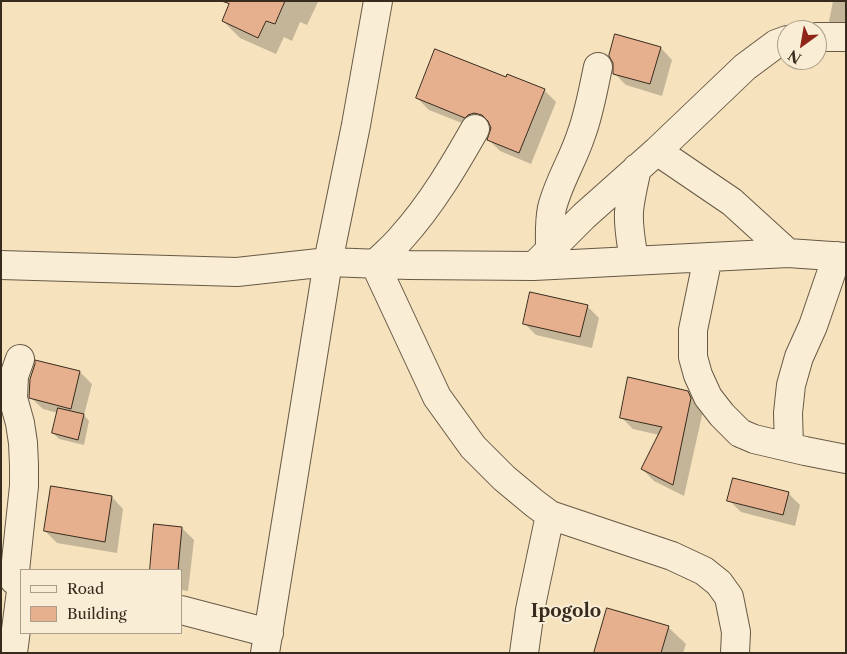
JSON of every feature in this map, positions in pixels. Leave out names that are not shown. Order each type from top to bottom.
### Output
[{"type":"street","points":[[182,610],[267,643],[328,262],[356,125],[378,1]]},
{"type":"street","points":[[827,37],[846,36]]},
{"type":"street","points":[[542,258],[584,216],[647,160],[745,67],[777,44]]},
{"type":"street","points":[[542,258],[552,207],[582,134],[598,67]]},
{"type":"street","points":[[375,264],[402,238],[424,209],[453,167],[475,129]]},
{"type":"street","points":[[647,160],[732,202],[788,253]]},
{"type":"street","points":[[634,261],[629,212],[632,189],[647,160]]},
{"type":"street","points":[[1,265],[237,272],[328,262],[419,266],[542,258],[634,261],[788,253],[841,257],[799,357],[788,413],[789,447]]},
{"type":"street","points":[[708,257],[693,330],[693,357],[698,375],[708,396],[722,415],[740,433],[754,439],[846,459]]},
{"type":"street","points":[[375,264],[437,397],[472,448],[504,478],[550,515],[672,556],[704,571],[719,583],[729,598],[736,632],[735,653]]},
{"type":"street","points":[[13,653],[15,583],[24,479],[23,442],[13,398],[14,376],[20,359]]},
{"type":"street","points":[[524,653],[530,610],[550,515]]},
{"type":"building","points":[[222,1],[285,1],[275,24],[266,21],[258,38],[222,21],[229,4]]},
{"type":"building","points":[[615,34],[661,47],[650,84],[613,74],[613,63],[609,56]]},
{"type":"building","points":[[435,49],[506,77],[507,74],[545,89],[519,153],[487,140],[491,128],[488,121],[482,115],[474,113],[465,118],[416,98]]},
{"type":"building","points":[[530,292],[588,305],[580,337],[523,324]]},
{"type":"building","points":[[35,360],[80,371],[71,409],[29,398],[30,379]]},
{"type":"building","points":[[628,377],[688,391],[691,398],[673,485],[641,469],[662,427],[620,418]]},
{"type":"building","points":[[58,408],[84,414],[78,440],[52,433]]},
{"type":"building","points":[[733,478],[789,492],[783,515],[727,501]]},
{"type":"building","points":[[51,486],[112,496],[105,542],[44,531]]},
{"type":"building","points":[[154,524],[182,527],[178,569],[150,569]]},
{"type":"building","points":[[607,608],[669,626],[661,653],[594,653]]},
{"type":"district","name":"Ipogolo","points":[[566,612]]}]
